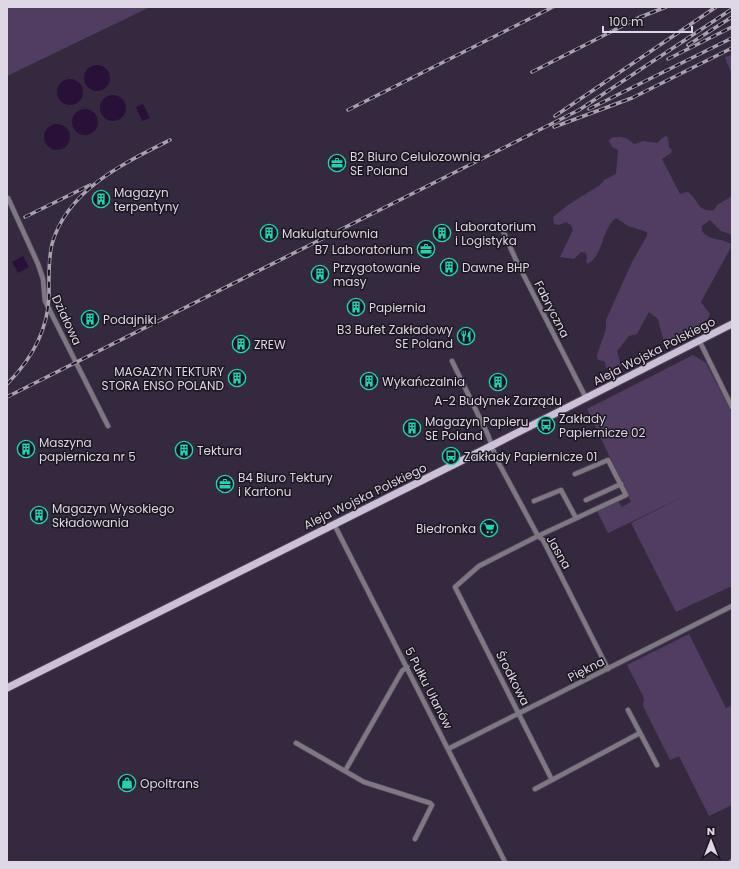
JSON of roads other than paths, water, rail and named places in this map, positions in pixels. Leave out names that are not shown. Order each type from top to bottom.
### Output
[{"type":"main road","name":"Aleja Wojska Polskiego","points":[[7,688],[732,324]]},
{"type":"street","name":"Działowa","points":[[8,198],[38,264],[43,279],[45,301],[108,426]]},
{"type":"street","name":"Fabryczna","points":[[501,230],[503,231],[516,260],[586,398]]},
{"type":"street","points":[[699,340],[732,407]]},
{"type":"street","name":"Jasna","points":[[452,360],[488,435],[491,446],[538,536],[543,540],[608,669]]},
{"type":"street","points":[[538,536],[626,495],[610,461],[607,459],[575,474]]},
{"type":"street","points":[[586,500],[621,484]]},
{"type":"street","points":[[534,502],[561,490],[576,518]]},
{"type":"street","name":"5 Pułku Ułanów","points":[[334,524],[505,862]]},
{"type":"street","name":"Środkowa","points":[[538,536],[479,566],[455,587],[552,780]]},
{"type":"street","name":"Piękna","points":[[448,749],[732,606]]},
{"type":"street","points":[[345,771],[402,671],[407,667]]},
{"type":"street","points":[[628,710],[657,765]]},
{"type":"street","points":[[535,789],[640,733]]},
{"type":"street","points":[[296,743],[369,784],[431,804],[415,839]]},
{"type":"railway","points":[[348,110],[553,7]]},
{"type":"railway","points":[[532,72],[638,18],[666,7]]},
{"type":"railway","points":[[555,116],[716,7]]},
{"type":"railway","points":[[7,397],[579,110],[732,9]]},
{"type":"railway","points":[[688,45],[732,17]]},
{"type":"railway","points":[[668,59],[732,27]]},
{"type":"railway","points":[[589,109],[732,38]]},
{"type":"railway","points":[[554,127],[632,98],[732,48]]},
{"type":"railway","points":[[7,384],[31,355],[42,332],[48,308],[49,263],[52,244],[59,225],[70,208],[99,180],[134,158],[170,140]]},
{"type":"railway","points":[[25,217],[90,185]]},
{"type":"place","name":"B2 Biuro Celulozownia SE Poland","points":[[337,163]]},
{"type":"place","name":"Magazyn terpentyny","points":[[101,199]]},
{"type":"place","name":"Makulaturownia","points":[[269,233]]},
{"type":"place","name":"Laboratorium i Logistyka","points":[[442,233]]},
{"type":"place","name":"B7 Laboratorium","points":[[426,249]]},
{"type":"place","name":"Dawne BHP","points":[[449,267]]},
{"type":"place","name":"Przygotowanie masy","points":[[320,274]]},
{"type":"place","name":"Papiernia","points":[[356,307]]},
{"type":"place","name":"Podajniki","points":[[90,319]]},
{"type":"place","name":"B3 Bufet Zakładowy SE Poland","points":[[466,336]]},
{"type":"place","name":"ZREW","points":[[241,344]]},
{"type":"place","name":"MAGAZYN TEKTURY STORA ENSO POLAND","points":[[237,378]]},
{"type":"place","name":"Wykańczalnia","points":[[369,381]]},
{"type":"place","name":"A-2 Budynek Zarządu","points":[[498,382]]},
{"type":"place","name":"Zakłady Papiernicze 02","points":[[546,425]]},
{"type":"place","name":"Magazyn Papieru SE Poland","points":[[412,428]]},
{"type":"place","name":"Maszyna papiernicza nr 5","points":[[26,449]]},
{"type":"place","name":"Tektura","points":[[184,450]]},
{"type":"place","name":"Zakłady Papiernicze 01","points":[[451,456]]},
{"type":"place","name":"B4 Biuro Tektury i Kartonu","points":[[225,484]]},
{"type":"place","name":"Magazyn Wysokiego Składowania","points":[[39,515]]},
{"type":"place","name":"Biedronka","points":[[489,528]]},
{"type":"place","name":"Opoltrans","points":[[127,783]]}]
